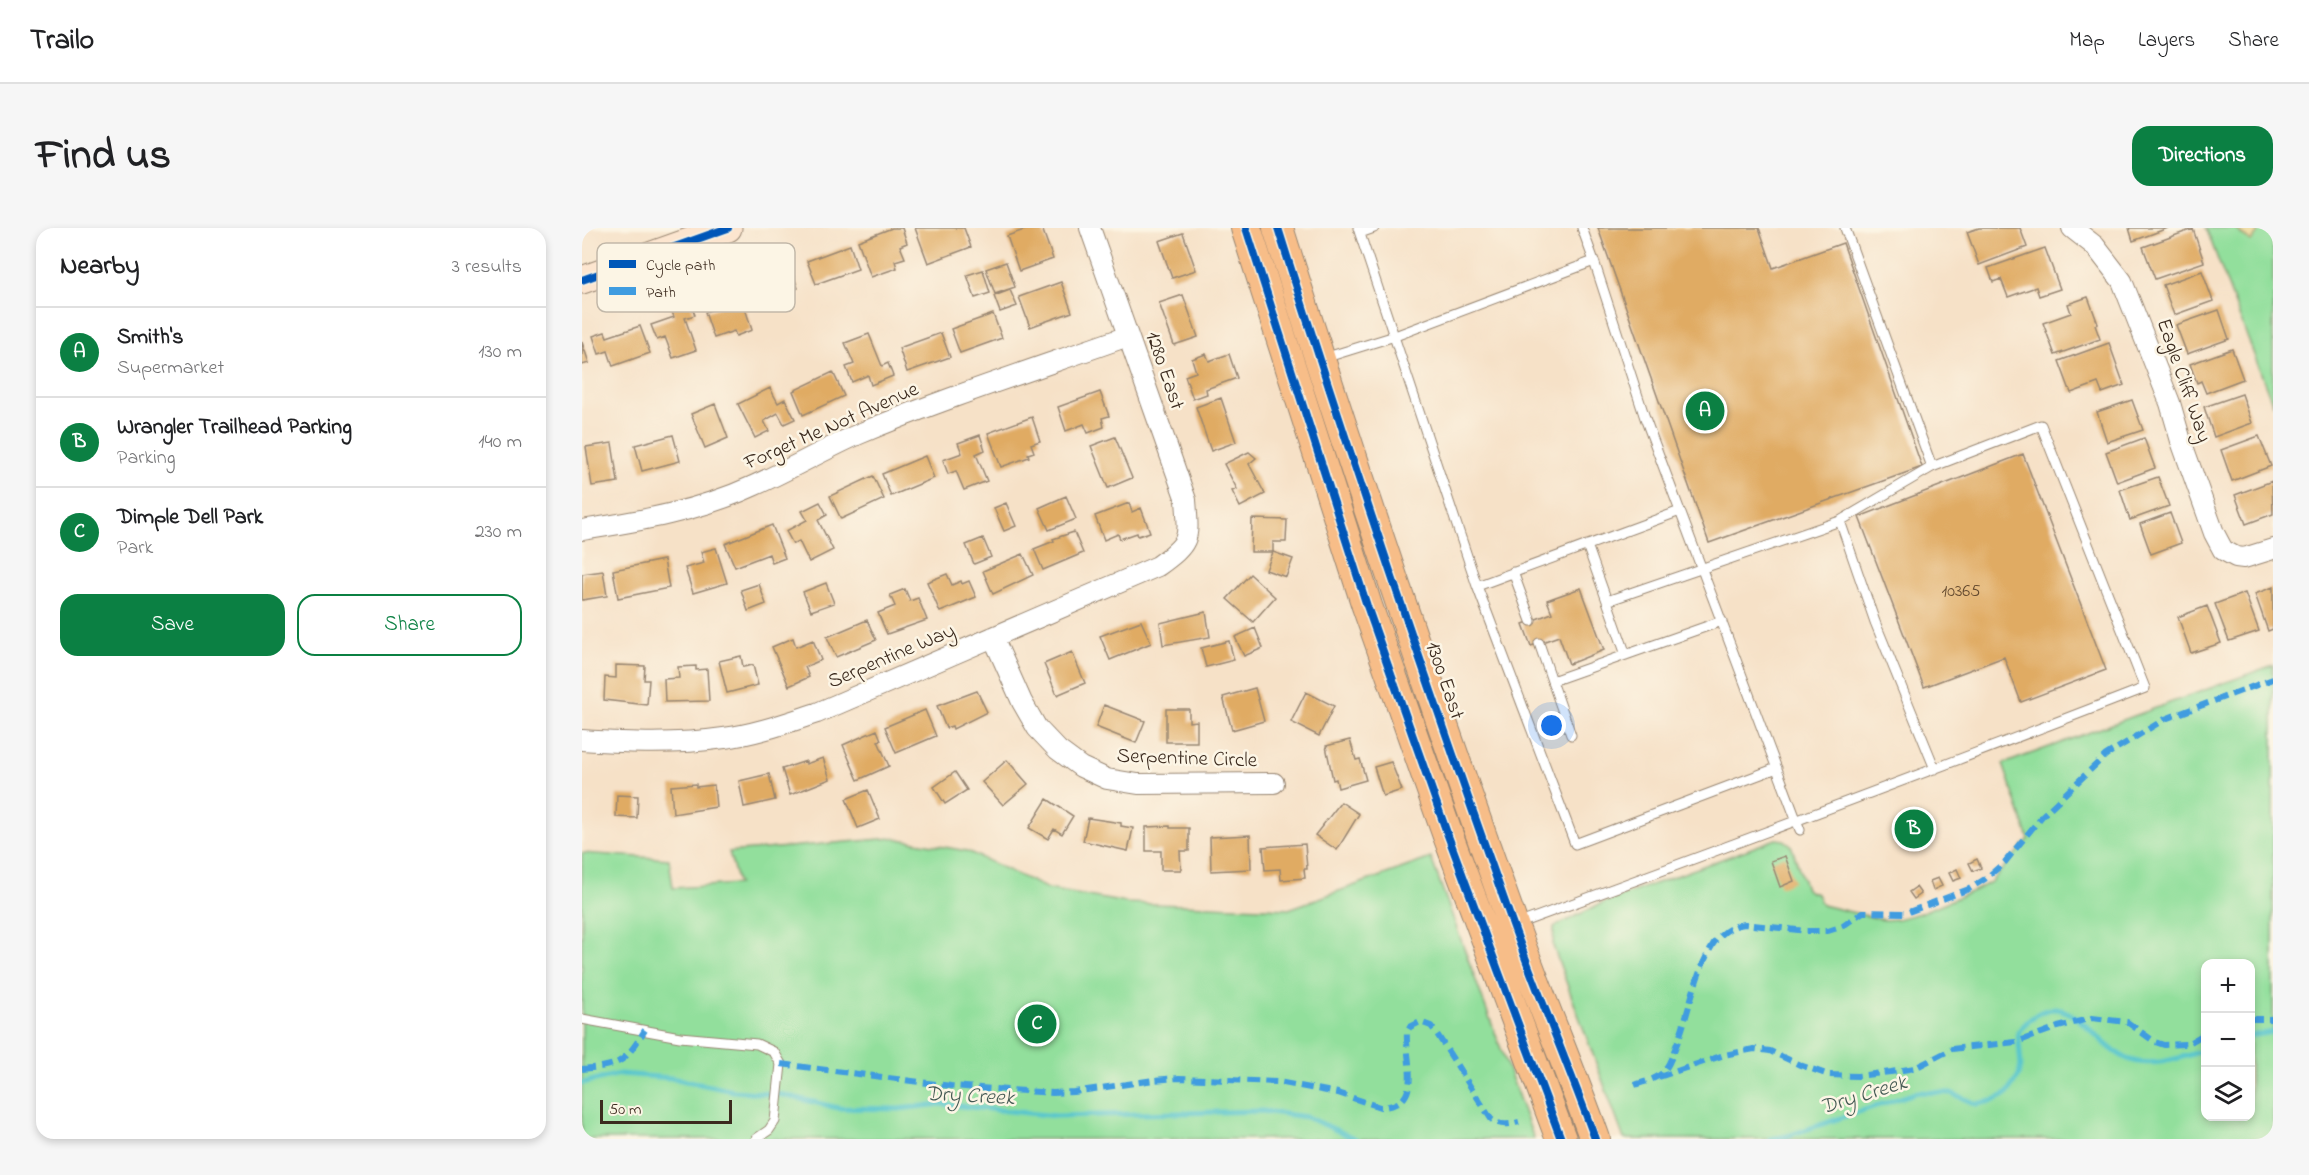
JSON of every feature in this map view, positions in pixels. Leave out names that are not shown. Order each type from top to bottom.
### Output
[{"type":"main road","points":[[686,243],[728,228]]},
{"type":"main road","name":"1300 East","points":[[1246,228],[1367,606],[1500,931],[1595,1139]]},
{"type":"main road","name":"1300 East","points":[[1278,228],[1319,359],[1443,726],[1500,931],[1562,1139]]},
{"type":"main road","points":[[1258,263],[1275,280],[1285,298],[1302,349],[1319,359]]},
{"type":"main road","points":[[582,280],[597,275]]},
{"type":"street","name":"1280 East","points":[[1090,228],[1186,500],[1188,530]]},
{"type":"street","name":"Eagle Cliff Way","points":[[2072,228],[2095,246],[2122,281],[2170,402],[2181,441],[2214,533],[2223,550],[2236,557],[2244,558],[2273,549]]},
{"type":"street","name":"Forget Me Not Avenue","points":[[582,530],[639,522],[716,501],[752,487],[841,443],[896,420],[1128,336]]},
{"type":"street","name":"Serpentine Way","points":[[582,740],[679,743],[726,738],[771,728],[817,712],[1158,566],[1182,549],[1188,530]]},
{"type":"street","name":"Serpentine Circle","points":[[993,637],[1022,702],[1037,728],[1058,750],[1082,767],[1107,779],[1138,784],[1274,783]]},
{"type":"lane","points":[[1374,228],[1359,231],[1477,586],[1575,844],[1777,768]]},
{"type":"lane","points":[[1582,228],[1645,418],[1799,826]]},
{"type":"lane","points":[[1845,228],[1932,467]]},
{"type":"lane","points":[[1319,359],[1395,336],[1594,261]]},
{"type":"lane","points":[[1500,931],[1799,826],[2145,688],[2042,424],[1932,467],[1840,521],[1607,601]]},
{"type":"lane","points":[[1477,586],[1680,511]]},
{"type":"lane","points":[[1840,521],[1875,622],[1935,770]]},
{"type":"lane","points":[[1587,545],[1626,655]]},
{"type":"lane","points":[[1513,572],[1531,621]]},
{"type":"lane","points":[[1552,681],[1722,621]]},
{"type":"lane","points":[[1539,643],[1571,735]]},
{"type":"lane","points":[[582,1019],[680,1037],[757,1044],[774,1052],[780,1060],[781,1077],[775,1121],[756,1139]]},
{"type":"green space","points":[[2206,228],[2235,228],[2242,235],[2259,230],[2258,228],[2273,228],[2273,405]]},
{"type":"green space","points":[[2273,665],[2273,1139],[1624,1139],[1553,946],[1554,927],[1600,904],[1776,839],[1784,840],[1791,845],[1806,889],[1817,894],[1822,905],[1884,920],[1898,919],[1920,913],[1991,882],[2029,839],[2003,764]]},
{"type":"green space","points":[[893,838],[967,851],[1048,889],[1127,903],[1289,909],[1431,858],[1534,1139],[582,1139],[582,853],[669,859],[673,888],[738,884],[729,852]]},
{"type":"sand","points":[[2235,228],[2258,228],[2259,231],[2251,242]]},
{"type":"building","points":[[892,228],[902,228],[907,243],[900,246],[905,258],[895,261],[897,268],[871,277],[858,241]]},
{"type":"building","points":[[915,228],[964,228],[971,247],[928,263]]},
{"type":"building","points":[[1030,228],[1042,228],[1053,259],[1019,271],[1007,236]]},
{"type":"building","points":[[1598,228],[1759,228],[1773,268],[1843,243],[1922,467],[1709,543]]},
{"type":"building","points":[[1979,228],[2020,228],[2027,247],[1979,265],[1967,232]]},
{"type":"building","points":[[2129,228],[2168,228],[2133,241]]},
{"type":"building","points":[[2193,229],[2204,262],[2155,279],[2143,247]]},
{"type":"building","points":[[1183,233],[1196,270],[1172,278],[1159,241]]},
{"type":"building","points":[[850,245],[858,269],[816,284],[807,261]]},
{"type":"building","points":[[2045,248],[2060,289],[2039,296],[2036,287],[2008,297],[2001,279],[1993,282],[1988,268]]},
{"type":"building","points":[[1006,262],[1015,287],[995,294],[986,269]]},
{"type":"building","points":[[983,270],[990,293],[975,298],[967,275]]},
{"type":"building","points":[[2202,271],[2213,301],[2174,315],[2163,285]]},
{"type":"building","points":[[1061,282],[1072,312],[1030,327],[1019,297]]},
{"type":"building","points":[[1010,290],[1017,306],[1000,312],[994,296]]},
{"type":"building","points":[[1183,295],[1198,337],[1174,345],[1159,303]]},
{"type":"building","points":[[2088,297],[2098,324],[2095,325],[2100,339],[2055,355],[2043,323],[2071,313],[2068,304]]},
{"type":"building","points":[[2219,310],[2229,339],[2187,354],[2176,325]]},
{"type":"building","points":[[672,312],[694,312],[695,315],[685,318],[696,350],[673,358],[665,337],[657,340],[651,325],[674,317]]},
{"type":"building","points":[[705,312],[746,312],[752,330],[736,336],[734,331],[714,338]]},
{"type":"building","points":[[993,314],[1002,338],[960,353],[951,329]]},
{"type":"building","points":[[640,326],[650,353],[613,366],[608,351],[599,354],[593,336],[605,332],[607,337]]},
{"type":"building","points":[[941,333],[950,357],[907,372],[899,348]]},
{"type":"building","points":[[869,334],[882,366],[888,363],[893,376],[871,385],[868,375],[852,382],[846,367],[854,364],[845,343]]},
{"type":"building","points":[[582,342],[589,363],[582,365]]},
{"type":"building","points":[[2109,343],[2124,385],[2102,393],[2098,383],[2071,393],[2059,361]]},
{"type":"building","points":[[2232,349],[2243,379],[2206,393],[2201,381],[2197,383],[2190,364]]},
{"type":"building","points":[[1206,354],[1209,361],[1229,354],[1237,378],[1206,389],[1207,394],[1193,399],[1185,376],[1196,372],[1192,359]]},
{"type":"building","points":[[833,372],[844,396],[803,415],[793,391]]},
{"type":"building","points":[[770,388],[778,403],[785,399],[795,419],[784,424],[778,413],[764,421],[769,431],[755,438],[738,404]]},
{"type":"building","points":[[1100,392],[1109,416],[1102,418],[1104,427],[1088,433],[1084,424],[1066,431],[1058,407]]},
{"type":"building","points":[[2242,394],[2252,423],[2214,437],[2204,407]]},
{"type":"building","points":[[1221,398],[1236,442],[1211,451],[1196,407]]},
{"type":"building","points":[[2132,400],[2143,430],[2107,442],[2097,412]]},
{"type":"building","points":[[715,404],[728,438],[705,448],[691,414]]},
{"type":"building","points":[[1032,417],[1040,441],[1031,444],[1034,452],[1028,454],[1029,457],[1001,467],[988,433]]},
{"type":"building","points":[[673,435],[680,461],[642,471],[635,445]]},
{"type":"building","points":[[980,435],[985,450],[976,454],[987,481],[964,490],[956,471],[948,474],[943,460],[962,453],[958,443]]},
{"type":"building","points":[[2259,436],[2271,466],[2232,481],[2221,450]]},
{"type":"building","points":[[1115,437],[1132,478],[1108,488],[1091,446]]},
{"type":"building","points":[[2144,438],[2155,468],[2117,482],[2106,452]]},
{"type":"building","points":[[612,443],[618,482],[592,486],[586,447]]},
{"type":"building","points":[[1249,452],[1256,458],[1249,464],[1265,494],[1240,507],[1232,491],[1237,489],[1224,464]]},
{"type":"building","points":[[2023,454],[2106,670],[2021,702],[2004,657],[1924,687],[1859,517]]},
{"type":"building","points":[[925,456],[934,478],[891,496],[882,474]]},
{"type":"building","points":[[873,476],[884,499],[841,519],[830,496]]},
{"type":"building","points":[[2158,477],[2169,506],[2130,520],[2120,490]]},
{"type":"building","points":[[2272,481],[2273,514],[2246,524],[2235,495]]},
{"type":"building","points":[[1066,496],[1076,519],[1049,530],[1039,508]]},
{"type":"building","points":[[820,502],[827,515],[818,520],[833,550],[809,562],[799,541],[793,544],[786,531],[807,520],[802,511]]},
{"type":"building","points":[[1006,503],[1016,526],[1004,531],[994,508]]},
{"type":"building","points":[[1129,503],[1132,512],[1141,508],[1150,532],[1138,536],[1137,533],[1120,539],[1118,534],[1104,540],[1095,516]]},
{"type":"building","points":[[2170,513],[2181,543],[2151,554],[2140,524]]},
{"type":"building","points":[[1252,519],[1287,520],[1286,542],[1273,542],[1273,552],[1251,552]]},
{"type":"building","points":[[772,525],[785,558],[772,563],[769,554],[735,567],[725,544]]},
{"type":"building","points":[[1074,532],[1083,553],[1043,570],[1034,549]]},
{"type":"building","points":[[983,538],[991,557],[974,564],[966,545]]},
{"type":"building","points":[[716,548],[727,583],[693,593],[685,568],[704,563],[701,552]]},
{"type":"building","points":[[1273,552],[1293,559],[1286,577],[1266,570]]},
{"type":"building","points":[[1023,554],[1033,575],[993,594],[983,571]]},
{"type":"building","points":[[664,560],[669,588],[618,598],[613,570]]},
{"type":"building","points":[[603,571],[607,596],[582,600],[582,574]]},
{"type":"building","points":[[947,574],[952,585],[961,581],[962,584],[969,581],[976,597],[940,612],[927,582]]},
{"type":"building","points":[[1250,574],[1275,597],[1253,622],[1227,599]]},
{"type":"building","points":[[826,583],[834,603],[811,611],[803,592]]},
{"type":"building","points":[[759,584],[766,604],[748,611],[741,590]]},
{"type":"building","points":[[2273,587],[2273,629],[2268,631],[2255,594]]},
{"type":"building","points":[[1581,588],[1604,650],[1569,664],[1559,636],[1531,646],[1523,624],[1552,613],[1547,600]]},
{"type":"building","points":[[905,589],[910,601],[918,598],[927,620],[887,634],[878,613],[895,606],[890,595]]},
{"type":"building","points":[[2245,593],[2259,631],[2229,641],[2215,604]]},
{"type":"building","points":[[2207,606],[2221,643],[2191,653],[2178,617]]},
{"type":"building","points":[[1206,612],[1210,637],[1163,645],[1160,623]]},
{"type":"building","points":[[867,620],[876,640],[836,657],[827,637]]},
{"type":"building","points":[[1141,621],[1151,643],[1110,660],[1100,636]]},
{"type":"building","points":[[1255,628],[1263,648],[1244,656],[1235,637]]},
{"type":"building","points":[[793,638],[796,647],[813,640],[821,660],[805,667],[809,677],[789,686],[772,647]]},
{"type":"building","points":[[1229,641],[1234,660],[1206,667],[1201,648]]},
{"type":"building","points":[[1072,652],[1085,683],[1057,695],[1044,664]]},
{"type":"building","points":[[741,656],[743,667],[753,665],[758,685],[727,693],[719,661]]},
{"type":"building","points":[[616,665],[645,666],[644,680],[649,680],[647,705],[604,700],[605,677],[616,678]]},
{"type":"building","points":[[696,666],[696,670],[707,669],[709,701],[665,702],[664,679],[679,678],[678,667]]},
{"type":"building","points":[[1255,688],[1264,721],[1232,730],[1223,697]]},
{"type":"building","points":[[977,691],[987,712],[953,729],[952,726],[946,728],[937,706]]},
{"type":"building","points":[[1306,692],[1334,706],[1319,736],[1291,722]]},
{"type":"building","points":[[1104,705],[1145,721],[1136,743],[1096,727]]},
{"type":"building","points":[[1166,709],[1189,709],[1189,722],[1197,721],[1197,742],[1166,742]]},
{"type":"building","points":[[925,710],[936,736],[896,753],[885,727]]},
{"type":"building","points":[[877,730],[881,740],[878,741],[889,766],[858,780],[843,745]]},
{"type":"building","points":[[1350,740],[1356,760],[1360,759],[1366,780],[1338,788],[1336,779],[1333,780],[1326,746]]},
{"type":"building","points":[[823,758],[830,779],[790,795],[782,769]]},
{"type":"building","points":[[1007,760],[1028,784],[1003,805],[982,782]]},
{"type":"building","points":[[1391,762],[1402,790],[1383,796],[1374,767]]},
{"type":"building","points":[[955,772],[967,790],[945,804],[934,787]]},
{"type":"building","points":[[769,774],[775,800],[744,807],[739,781]]},
{"type":"building","points":[[696,784],[696,787],[714,785],[716,807],[673,814],[671,786]]},
{"type":"building","points":[[868,790],[880,819],[858,828],[846,799]]},
{"type":"building","points":[[617,795],[638,796],[637,818],[616,817]]},
{"type":"building","points":[[1047,799],[1073,816],[1062,834],[1054,829],[1048,839],[1029,828]]},
{"type":"building","points":[[1341,802],[1359,814],[1337,850],[1315,835]]},
{"type":"building","points":[[1088,818],[1121,823],[1121,826],[1133,828],[1128,851],[1083,841]]},
{"type":"building","points":[[1170,826],[1170,828],[1189,828],[1189,851],[1180,851],[1181,870],[1161,870],[1161,851],[1146,851],[1146,827]]},
{"type":"building","points":[[1250,835],[1251,869],[1211,871],[1210,837]]},
{"type":"building","points":[[1305,844],[1307,869],[1304,869],[1305,878],[1281,880],[1280,869],[1265,870],[1263,847]]},
{"type":"building","points":[[1785,856],[1794,881],[1780,887],[1771,861]]},
{"type":"building","points":[[1977,859],[1981,868],[1973,871],[1969,863]]},
{"type":"building","points":[[1957,869],[1961,878],[1953,881],[1949,873]]},
{"type":"building","points":[[1938,878],[1942,886],[1933,890],[1930,881]]},
{"type":"building","points":[[1916,887],[1921,894],[1914,899],[1909,892]]},
{"type":"waterway","name":"Dry Creek","points":[[1771,1139],[1787,1136],[1918,1092],[1951,1093],[1976,1104],[1992,1101],[2007,1094],[2019,1075],[2021,1065],[2018,1032],[2035,1016],[2049,1009],[2063,1011],[2076,1017],[2114,1051],[2137,1062],[2167,1061],[2201,1052]]},
{"type":"waterway","name":"Dry Creek","points":[[2255,1035],[2273,1032]]},
{"type":"waterway","name":"Dry Creek","points":[[582,1083],[620,1074],[671,1078],[734,1091],[784,1095],[838,1108],[899,1109],[941,1104],[1056,1116],[1262,1111],[1307,1117],[1356,1139]]},
{"type":"marked path","points":[[1635,1085],[1658,1076],[1668,1065],[1681,1034],[1696,982],[1706,958],[1715,942],[1726,931],[1745,924],[1806,931],[1828,931],[1843,926],[1863,912],[1906,913],[1969,889],[2005,862],[2043,815],[2106,755],[2165,719],[2273,679]]},
{"type":"marked path","points":[[1659,1077],[1724,1055],[1754,1049],[1770,1051],[1829,1075],[1857,1076],[1891,1072],[1915,1068],[1952,1049],[2017,1042],[2092,1018],[2127,1022],[2155,1042],[2164,1045],[2187,1044],[2201,1036]]},
{"type":"marked path","points":[[2255,1019],[2273,1019]]},
{"type":"marked path","points":[[781,1064],[951,1086],[1053,1093],[1179,1078],[1278,1082],[1338,1093],[1380,1107],[1394,1105],[1403,1099],[1408,1091],[1410,1080],[1407,1032],[1410,1027],[1420,1022],[1431,1026],[1437,1034],[1491,1119],[1504,1124],[1519,1122]]},
{"type":"marked path","points":[[582,1069],[606,1066],[620,1061],[632,1050],[645,1030]]},
{"type":"cycle path","points":[[686,243],[728,228]]},
{"type":"cycle path","points":[[1246,228],[1367,606],[1447,833],[1561,1139]]},
{"type":"cycle path","points":[[1278,228],[1362,489],[1451,749],[1522,949],[1595,1139]]},
{"type":"cycle path","points":[[582,280],[597,275]]},
{"type":"place","name":"Smith's","points":[[1705,411]]},
{"type":"place","name":"Wrangler Trailhead Parking","points":[[1914,829]]},
{"type":"place","name":"Dimple Dell Park","points":[[1037,1024]]}]
